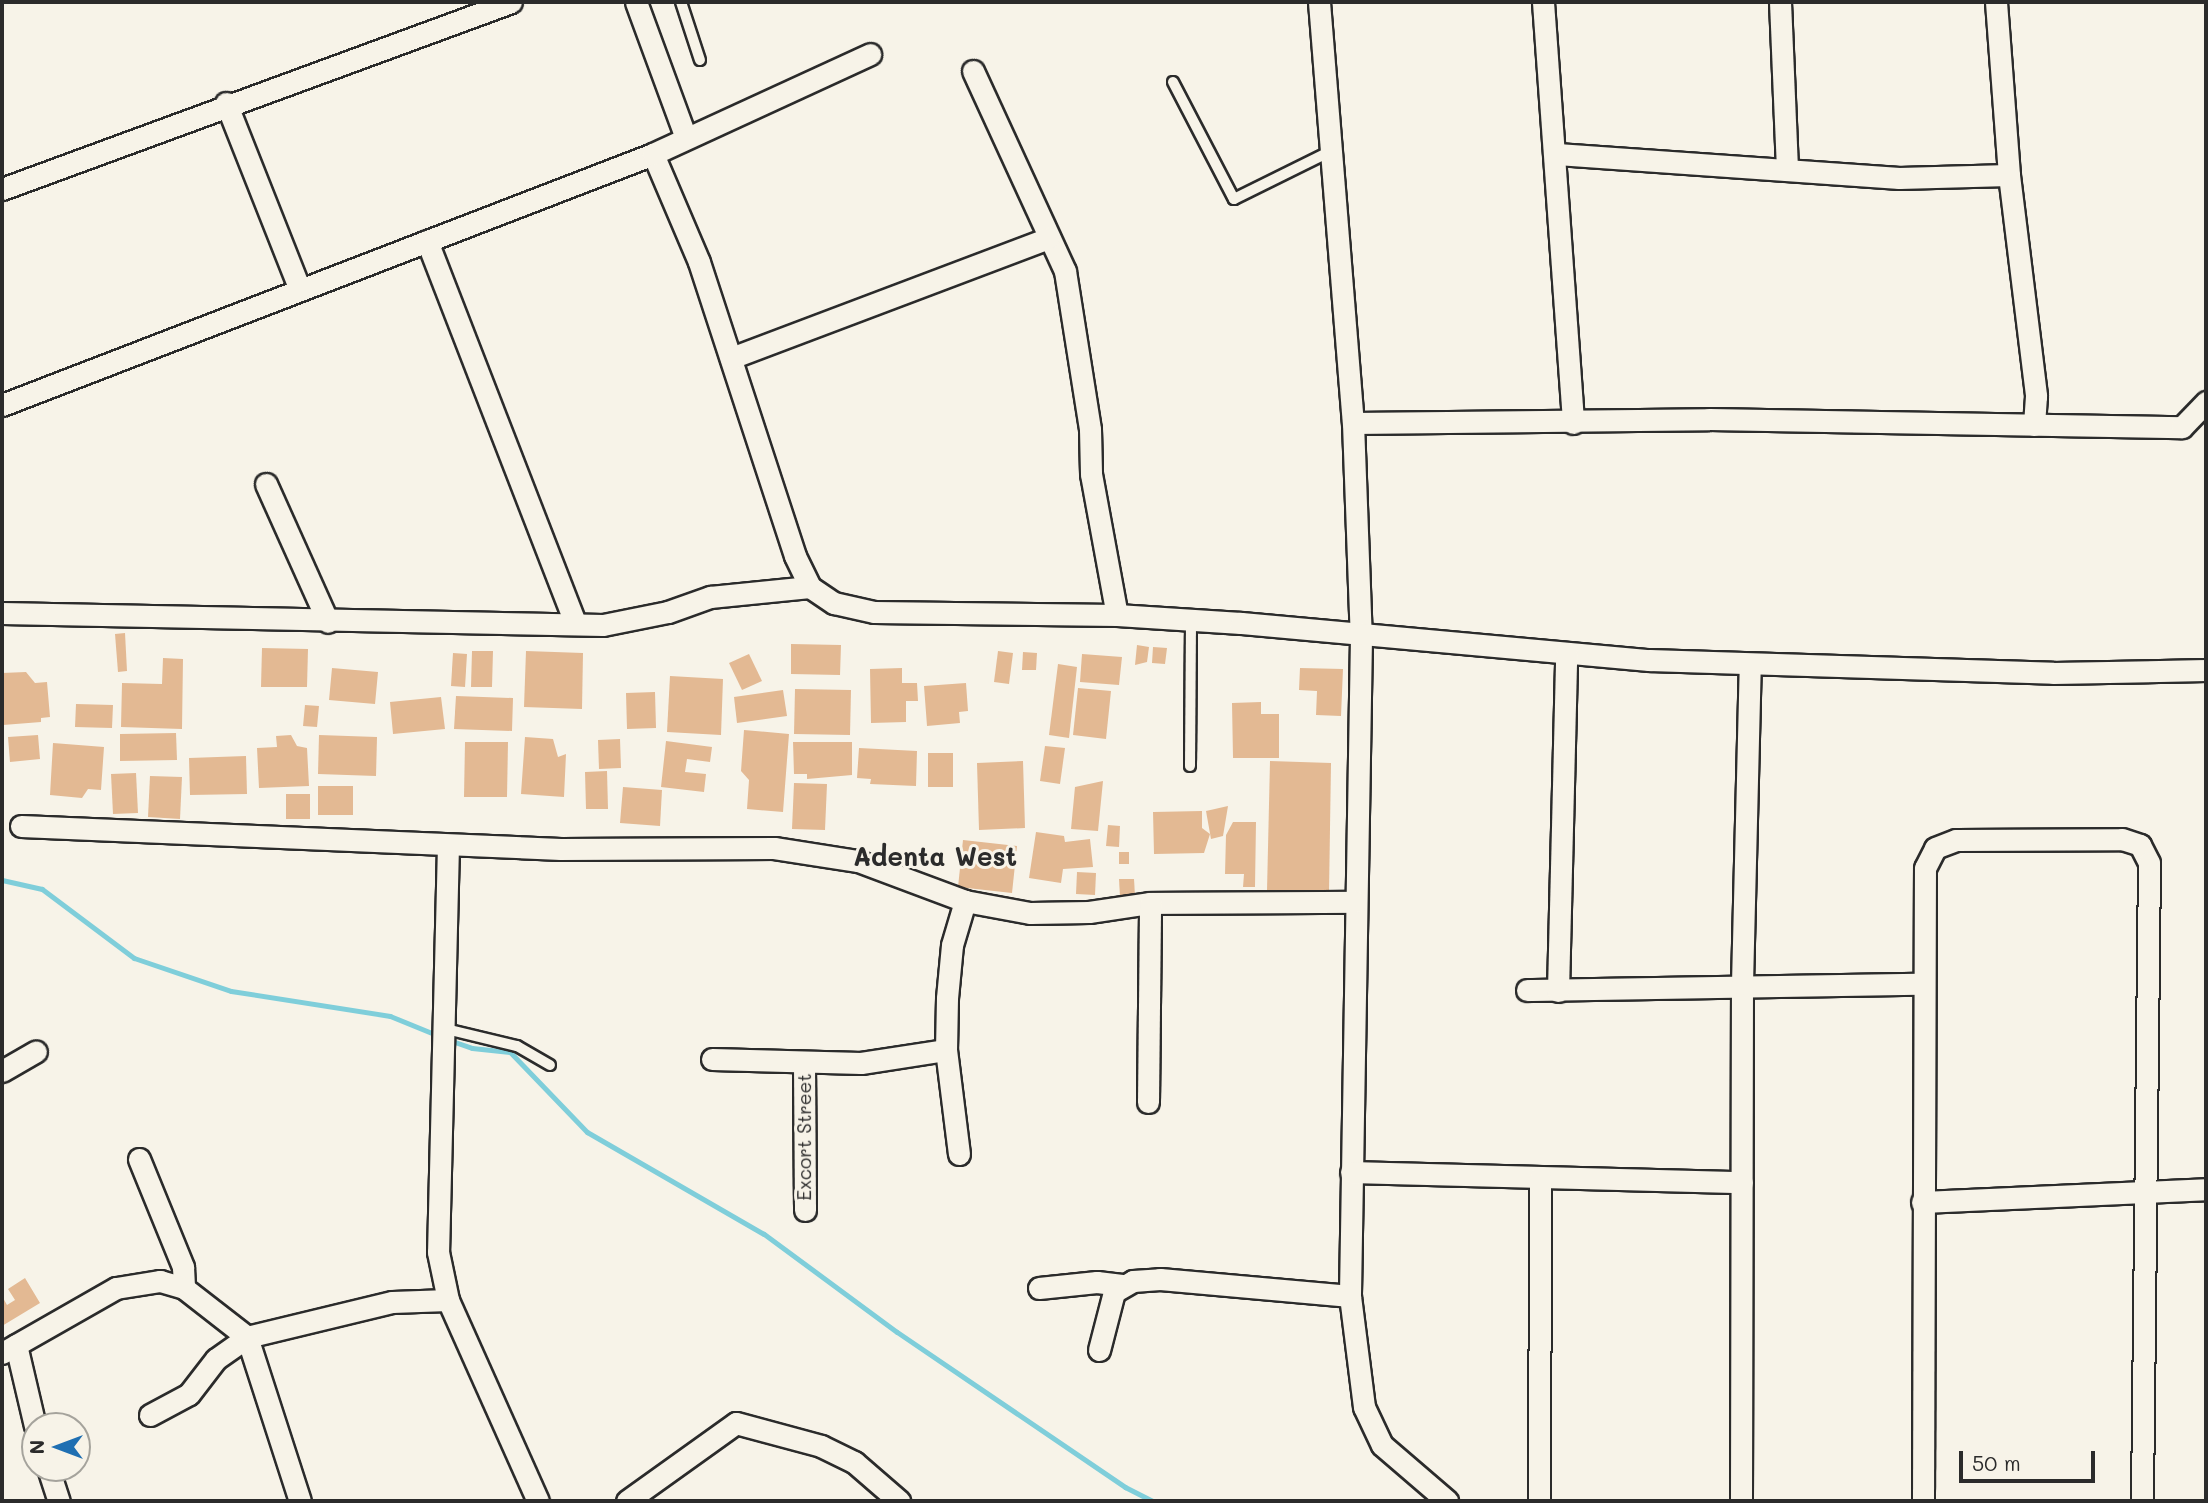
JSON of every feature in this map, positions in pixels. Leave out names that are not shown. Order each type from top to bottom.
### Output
[{"type":"street","points":[[2,189],[226,103],[511,2]]},
{"type":"street","points":[[636,2],[686,138]]},
{"type":"street","points":[[1319,2],[1329,152],[1353,423],[1361,637],[1350,1296],[1364,1408],[1381,1445],[1447,1501]]},
{"type":"street","points":[[1543,2],[1557,154],[1573,423]]},
{"type":"street","points":[[1780,2],[1787,170]]},
{"type":"street","points":[[1996,2],[2009,175],[2036,397],[2034,425]]},
{"type":"street","points":[[2,405],[653,154],[870,54]]},
{"type":"street","points":[[973,71],[1065,271],[1090,429],[1091,474],[1117,615]]},
{"type":"street","points":[[226,103],[300,290]]},
{"type":"street","points":[[653,154],[699,262],[794,556],[810,587],[834,603],[874,612],[1117,615],[1566,653],[1750,664],[2053,673],[2206,670]]},
{"type":"street","points":[[1557,154],[1899,178],[2009,175]]},
{"type":"street","points":[[731,358],[1048,239]]},
{"type":"street","points":[[427,241],[575,622]]},
{"type":"street","points":[[1353,423],[1573,423],[1709,419],[2182,427],[2206,402]]},
{"type":"street","points":[[266,484],[328,622]]},
{"type":"street","points":[[2,613],[328,622],[575,622],[603,625],[668,612],[710,597],[810,587]]},
{"type":"street","points":[[1558,991],[1566,653]]},
{"type":"street","points":[[1741,1501],[1742,984],[1750,664]]},
{"type":"street","points":[[21,825],[448,845],[774,848],[858,861],[965,901],[1030,913],[1089,912],[1150,904],[1356,902]]},
{"type":"street","points":[[1923,1501],[1925,868],[1935,849],[1955,840],[2122,839],[2140,845],[2149,863],[2142,1501]]},
{"type":"street","points":[[448,845],[446,1030],[438,1252],[448,1300],[538,1501]]},
{"type":"street","points":[[959,1154],[946,1050],[952,945],[965,901]]},
{"type":"street","points":[[1148,1102],[1150,904]]},
{"type":"street","points":[[1527,990],[1742,984],[1923,984]]},
{"type":"street","points":[[712,1059],[804,1064],[886,1061],[946,1050]]},
{"type":"street","points":[[2,1071],[36,1051]]},
{"type":"street","name":"Excort Street","points":[[804,1064],[805,1210]]},
{"type":"street","points":[[139,1159],[183,1267],[184,1288]]},
{"type":"street","points":[[1351,1172],[1742,1182]]},
{"type":"street","points":[[1539,1501],[1541,1177]]},
{"type":"street","points":[[1922,1202],[2206,1189]]},
{"type":"street","points":[[1039,1288],[1097,1282],[1122,1285],[1160,1279],[1350,1296]]},
{"type":"street","points":[[30,1412],[9,1349],[116,1288],[160,1280],[184,1288],[247,1337],[300,1501]]},
{"type":"street","points":[[1099,1350],[1114,1292],[1122,1285]]},
{"type":"street","points":[[150,1415],[189,1394],[216,1359],[247,1337],[392,1302],[448,1300]]},
{"type":"street","points":[[627,1501],[736,1423],[821,1446],[854,1462],[899,1501]]},
{"type":"street","points":[[53,1482],[59,1501]]},
{"type":"lane","points":[[681,2],[701,60]]},
{"type":"lane","points":[[1173,82],[1234,199],[1329,152]]},
{"type":"lane","points":[[1190,766],[1191,620]]},
{"type":"lane","points":[[446,1030],[517,1046],[550,1065]]},
{"type":"building","points":[[125,633],[127,671],[118,672],[115,634]]},
{"type":"building","points":[[791,644],[841,645],[840,675],[791,674]]},
{"type":"building","points":[[1137,645],[1149,647],[1147,662],[1135,665]]},
{"type":"building","points":[[1153,647],[1167,648],[1165,664],[1152,663]]},
{"type":"building","points":[[262,648],[308,649],[307,687],[261,687]]},
{"type":"building","points":[[472,651],[493,651],[492,687],[471,687]]},
{"type":"building","points":[[526,651],[583,653],[582,709],[524,707]]},
{"type":"building","points":[[998,651],[1013,653],[1009,684],[994,682]]},
{"type":"building","points":[[1023,652],[1037,653],[1036,670],[1022,670]]},
{"type":"building","points":[[453,653],[467,654],[465,687],[451,686]]},
{"type":"building","points":[[749,654],[762,681],[742,690],[729,663]]},
{"type":"building","points":[[1082,654],[1122,657],[1119,685],[1080,682]]},
{"type":"building","points":[[163,658],[183,659],[182,729],[121,727],[122,683],[162,684]]},
{"type":"building","points":[[1058,664],[1077,667],[1069,738],[1049,735]]},
{"type":"building","points":[[332,668],[378,672],[375,704],[329,700]]},
{"type":"building","points":[[902,668],[902,683],[917,683],[918,701],[906,701],[906,722],[871,723],[870,669]]},
{"type":"building","points":[[1300,668],[1343,669],[1341,716],[1316,715],[1317,691],[1299,690]]},
{"type":"building","points":[[26,672],[35,683],[47,682],[50,717],[41,718],[41,722],[3,725],[2,673]]},
{"type":"building","points":[[670,676],[723,679],[721,735],[667,732]]},
{"type":"building","points":[[966,683],[968,711],[959,712],[960,723],[927,726],[924,686]]},
{"type":"building","points":[[1078,688],[1111,691],[1106,739],[1073,735]]},
{"type":"building","points":[[795,689],[851,690],[850,735],[794,734]]},
{"type":"building","points":[[783,690],[787,716],[737,723],[734,697]]},
{"type":"building","points":[[655,692],[656,728],[627,729],[626,693]]},
{"type":"building","points":[[456,696],[513,698],[512,731],[454,729]]},
{"type":"building","points":[[441,697],[445,729],[393,734],[390,702]]},
{"type":"building","points":[[1261,702],[1261,714],[1279,714],[1279,758],[1233,758],[1232,703]]},
{"type":"building","points":[[76,704],[113,705],[112,728],[75,727]]},
{"type":"building","points":[[305,705],[319,706],[317,727],[303,726]]},
{"type":"building","points":[[744,730],[789,734],[783,812],[747,809],[749,780],[741,771]]},
{"type":"building","points":[[176,733],[177,760],[120,761],[120,734]]},
{"type":"building","points":[[38,735],[40,759],[10,762],[8,737]]},
{"type":"building","points":[[291,735],[297,746],[307,748],[309,786],[259,788],[257,748],[277,747],[276,736]]},
{"type":"building","points":[[319,735],[377,737],[376,776],[318,774]]},
{"type":"building","points":[[525,737],[553,739],[558,757],[566,754],[564,797],[521,794]]},
{"type":"building","points":[[620,739],[621,768],[599,769],[598,740]]},
{"type":"building","points":[[666,741],[712,747],[710,762],[687,759],[685,772],[706,774],[704,792],[661,787]]},
{"type":"building","points":[[465,742],[508,742],[507,797],[464,797]]},
{"type":"building","points":[[793,742],[852,742],[852,775],[807,779],[807,774],[794,774]]},
{"type":"building","points":[[53,743],[104,747],[101,790],[88,789],[82,798],[50,795]]},
{"type":"building","points":[[1045,746],[1065,748],[1060,784],[1040,781]]},
{"type":"building","points":[[859,748],[917,751],[916,786],[870,784],[871,779],[857,778]]},
{"type":"building","points":[[928,753],[953,753],[953,787],[928,787]]},
{"type":"building","points":[[246,756],[247,794],[190,795],[189,758]]},
{"type":"building","points":[[1023,761],[1025,828],[979,830],[977,763]]},
{"type":"building","points":[[1270,761],[1331,763],[1329,893],[1267,891]]},
{"type":"building","points":[[607,771],[608,809],[586,809],[585,772]]},
{"type":"building","points":[[136,773],[138,813],[113,814],[111,774]]},
{"type":"building","points":[[150,776],[182,777],[180,819],[148,817]]},
{"type":"building","points":[[1103,781],[1098,831],[1071,829],[1075,787]]},
{"type":"building","points":[[794,783],[827,784],[825,830],[792,829]]},
{"type":"building","points":[[318,786],[353,786],[353,815],[318,815]]},
{"type":"building","points":[[623,787],[662,790],[660,826],[620,823]]},
{"type":"building","points":[[286,794],[310,794],[310,819],[286,819]]},
{"type":"building","points":[[1228,806],[1223,836],[1211,839],[1206,811]]},
{"type":"building","points":[[1202,811],[1202,828],[1210,834],[1204,853],[1154,854],[1153,812]]},
{"type":"building","points":[[1233,822],[1256,822],[1255,887],[1243,887],[1244,874],[1225,874],[1226,835]]},
{"type":"building","points":[[1108,825],[1120,826],[1119,847],[1106,846]]},
{"type":"building","points":[[1036,832],[1064,836],[1065,842],[1090,839],[1093,867],[1063,869],[1061,883],[1029,878]]},
{"type":"building","points":[[963,840],[1017,846],[1012,893],[958,887]]},
{"type":"building","points":[[1119,852],[1129,852],[1129,864],[1119,864]]},
{"type":"building","points":[[1077,872],[1096,873],[1095,895],[1076,894]]},
{"type":"building","points":[[1119,879],[1134,879],[1135,896],[1120,897]]},
{"type":"building","points":[[25,1278],[40,1303],[2,1326],[2,1296],[7,1305],[15,1300],[8,1289]]},
{"type":"waterway","points":[[2,880],[42,889],[134,958],[231,991],[390,1016],[439,1036]]},
{"type":"waterway","points":[[449,1040],[472,1048],[510,1052],[587,1132],[764,1234],[897,1332],[1125,1487],[1153,1501]]},
{"type":"district","name":"Adenta West","points":[[935,857]]}]
